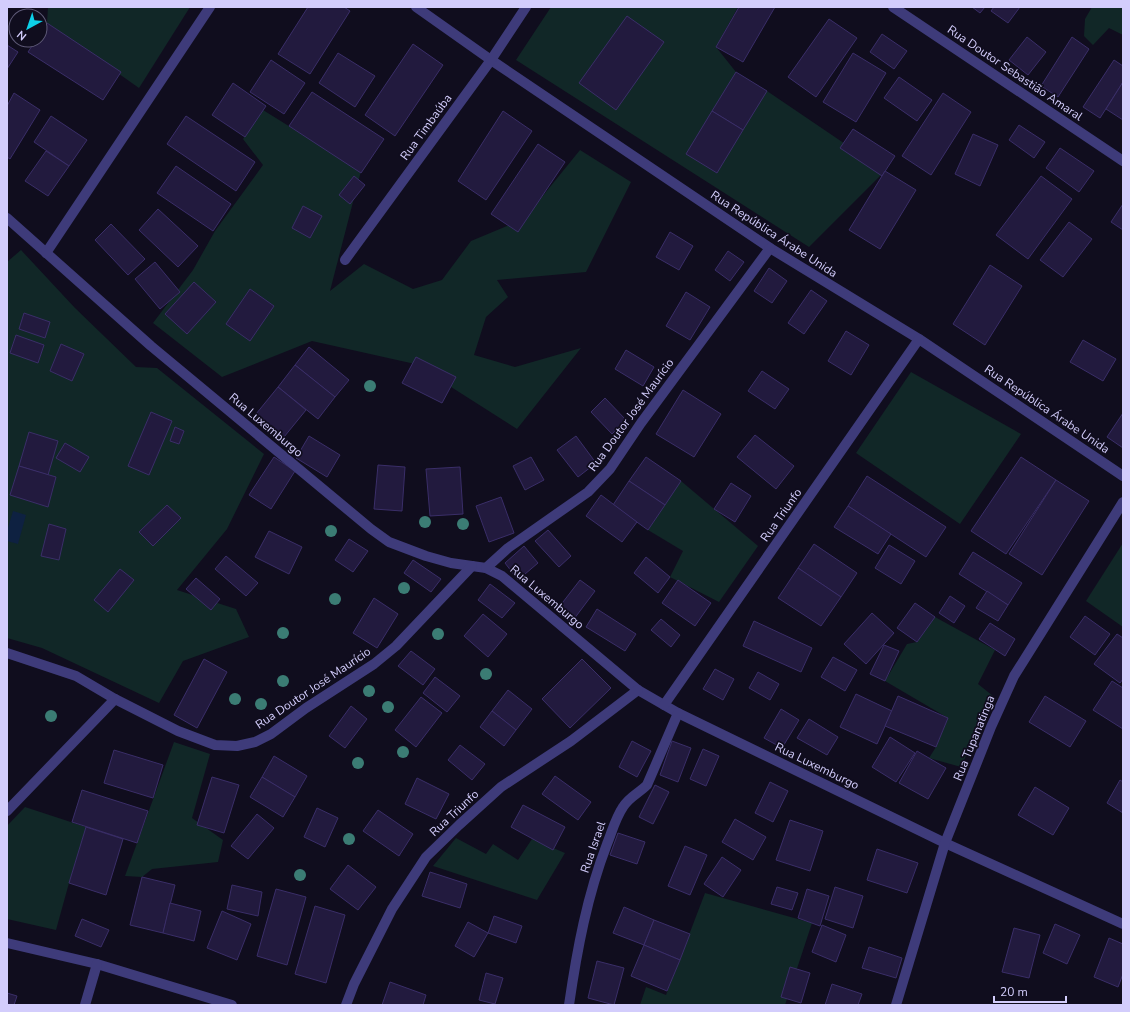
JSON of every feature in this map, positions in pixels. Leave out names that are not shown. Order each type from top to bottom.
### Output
[{"type":"street","points":[[46,253],[210,7]]},
{"type":"street","name":"Rua República Árabe Unida","points":[[416,7],[491,60],[770,248],[919,340],[1123,476]]},
{"type":"street","name":"Rua Timbaúba","points":[[345,260],[491,60],[526,7]]},
{"type":"street","name":"Rua Doutor Sebastião Amaral","points":[[893,7],[1123,161]]},
{"type":"street","name":"Rua Luxemburgo","points":[[7,218],[151,346],[371,529],[389,542],[451,564],[486,568],[502,576],[638,690],[678,713],[945,843],[1123,924]]},
{"type":"street","name":"Rua Doutor José Maurício","points":[[486,568],[508,548],[588,492],[610,469],[641,423],[770,248]]},
{"type":"street","name":"Rua Triunfo","points":[[664,705],[919,340]]},
{"type":"street","name":"Rua Tupanatinga","points":[[896,1005],[945,843],[991,727],[1014,676],[1123,502]]},
{"type":"street","name":"Rua Doutor José Maurício","points":[[7,653],[76,676],[115,699],[178,730],[215,745],[237,746],[255,742],[272,734],[306,708],[374,664],[396,646],[472,566]]},
{"type":"street","name":"Rua Triunfo","points":[[346,1005],[354,984],[392,909],[426,857],[458,825],[501,787],[570,741],[638,690]]},
{"type":"street","points":[[7,811],[115,699]]},
{"type":"street","name":"Rua Israel","points":[[569,1005],[586,910],[616,819],[628,800],[647,785],[678,713]]},
{"type":"street","points":[[7,943],[97,964],[232,1005]]},
{"type":"street","points":[[85,1005],[97,964]]},
{"type":"green space","points":[[190,7],[139,88],[48,24],[48,8]]},
{"type":"green space","points":[[551,7],[738,7],[716,47],[736,72],[767,91],[885,171],[809,247],[516,60]]},
{"type":"green space","points":[[1092,7],[1123,7],[1123,35],[1109,28],[1093,45],[1084,36],[1085,19]]},
{"type":"green space","points":[[263,110],[361,171],[330,291],[364,264],[413,289],[442,280],[471,241],[524,219],[580,150],[631,182],[586,272],[497,280],[508,297],[486,317],[474,355],[515,367],[581,348],[517,429],[415,364],[312,341],[222,377],[153,323],[193,270],[215,231],[263,165],[243,139]]},
{"type":"green space","points":[[21,250],[75,308],[136,367],[157,368],[264,454],[227,529],[177,590],[236,609],[249,637],[183,661],[159,703],[42,648],[7,638],[7,262]]},
{"type":"green space","points":[[911,372],[1021,434],[960,524],[856,453]]},
{"type":"green space","points":[[681,481],[758,546],[719,602],[670,577],[683,551],[648,530]]},
{"type":"green space","points":[[1123,543],[1123,627],[1086,601]]},
{"type":"green space","points":[[935,617],[995,650],[978,684],[993,696],[961,767],[929,758],[936,747],[948,718],[885,681],[907,644],[917,642]]},
{"type":"green space","points":[[174,742],[210,754],[192,818],[223,840],[218,862],[152,869],[142,877],[125,876]]},
{"type":"green space","points":[[25,807],[86,827],[56,930],[7,919],[7,826]]},
{"type":"green space","points":[[456,838],[486,854],[493,844],[518,860],[532,839],[565,853],[537,900],[433,866]]},
{"type":"green space","points":[[705,893],[812,923],[785,1005],[640,1005],[646,987],[666,995]]},
{"type":"water","points":[[13,511],[26,515],[18,544],[7,541],[7,531]]},
{"type":"building","points":[[308,7],[344,7],[350,11],[310,74],[278,54]]},
{"type":"building","points":[[739,7],[775,7],[743,62],[716,47]]},
{"type":"building","points":[[972,7],[985,7],[980,13]]},
{"type":"building","points":[[994,7],[1020,7],[1008,23],[991,11]]},
{"type":"building","points":[[627,16],[664,42],[616,110],[579,83]]},
{"type":"building","points":[[829,19],[857,38],[816,97],[788,77]]},
{"type":"building","points":[[48,24],[121,72],[103,100],[28,52],[31,48],[48,48]]},
{"type":"building","points":[[882,34],[907,51],[894,69],[870,52]]},
{"type":"building","points":[[1027,37],[1046,52],[1028,75],[1009,60]]},
{"type":"building","points":[[1072,37],[1089,49],[1058,97],[1041,86]]},
{"type":"building","points":[[413,44],[443,65],[395,136],[365,115]]},
{"type":"building","points":[[7,45],[8,48],[12,48],[18,52],[7,69]]},
{"type":"building","points":[[338,53],[375,76],[355,107],[319,83]]},
{"type":"building","points":[[853,53],[886,73],[856,122],[823,102]]},
{"type":"building","points":[[271,60],[305,83],[284,114],[250,92]]},
{"type":"building","points":[[1114,60],[1123,66],[1123,82],[1100,118],[1083,107]]},
{"type":"building","points":[[736,72],[767,91],[743,130],[712,111]]},
{"type":"building","points":[[899,77],[932,100],[917,121],[884,98]]},
{"type":"building","points":[[1123,82],[1123,120],[1106,109]]},
{"type":"building","points":[[233,83],[266,106],[245,137],[212,115]]},
{"type":"building","points":[[312,92],[384,139],[361,173],[289,126]]},
{"type":"building","points":[[14,93],[40,110],[10,159],[7,157],[7,106]]},
{"type":"building","points":[[943,93],[971,112],[931,175],[902,156]]},
{"type":"building","points":[[503,111],[532,131],[486,200],[458,181]]},
{"type":"building","points":[[712,111],[743,130],[717,173],[686,154]]},
{"type":"building","points":[[51,116],[87,140],[69,166],[34,142]]},
{"type":"building","points":[[186,116],[255,162],[236,191],[167,144]]},
{"type":"building","points":[[1019,125],[1045,142],[1034,158],[1009,140]]},
{"type":"building","points":[[853,129],[895,156],[882,176],[840,148]]},
{"type":"building","points":[[973,134],[998,145],[980,186],[955,174]]},
{"type":"building","points":[[538,144],[565,162],[518,232],[491,214]]},
{"type":"building","points":[[1060,148],[1094,171],[1079,192],[1046,168]]},
{"type":"building","points":[[46,151],[69,166],[48,196],[25,181]]},
{"type":"building","points":[[176,166],[231,204],[213,231],[157,193]]},
{"type":"building","points":[[885,171],[916,190],[880,249],[849,230]]},
{"type":"building","points":[[354,176],[365,185],[350,204],[339,195]]},
{"type":"building","points":[[1041,176],[1072,199],[1028,259],[996,235]]},
{"type":"building","points":[[1123,204],[1123,230],[1111,222]]},
{"type":"building","points":[[303,206],[322,216],[310,238],[292,228]]},
{"type":"building","points":[[158,209],[198,246],[178,267],[139,230]]},
{"type":"building","points":[[1069,222],[1092,239],[1063,277],[1040,260]]},
{"type":"building","points":[[111,224],[145,259],[128,275],[95,240]]},
{"type":"building","points":[[670,232],[693,246],[679,270],[656,257]]},
{"type":"building","points":[[728,251],[744,262],[730,281],[715,270]]},
{"type":"building","points":[[155,262],[180,292],[160,309],[135,279]]},
{"type":"building","points":[[990,265],[1022,286],[985,345],[953,324]]},
{"type":"building","points":[[769,268],[787,281],[772,303],[754,291]]},
{"type":"building","points":[[194,282],[216,302],[187,334],[165,314]]},
{"type":"building","points":[[250,289],[274,306],[250,341],[226,324]]},
{"type":"building","points":[[811,290],[827,301],[804,334],[788,323]]},
{"type":"building","points":[[686,292],[710,307],[690,340],[666,326]]},
{"type":"building","points":[[24,313],[50,322],[45,338],[19,329]]},
{"type":"building","points":[[846,331],[869,345],[851,375],[828,361]]},
{"type":"building","points":[[16,335],[44,345],[38,363],[10,353]]},
{"type":"building","points":[[1083,340],[1116,359],[1103,381],[1070,362]]},
{"type":"building","points":[[61,344],[84,354],[72,381],[50,371]]},
{"type":"building","points":[[309,347],[349,380],[335,397],[295,365]]},
{"type":"building","points":[[626,350],[654,367],[643,386],[615,369]]},
{"type":"building","points":[[416,357],[456,377],[442,403],[402,383]]},
{"type":"building","points":[[295,365],[335,397],[318,419],[278,387]]},
{"type":"building","points":[[762,371],[789,389],[775,409],[748,391]]},
{"type":"building","points":[[278,387],[306,410],[284,437],[256,414]]},
{"type":"building","points":[[683,390],[721,414],[694,457],[656,434]]},
{"type":"building","points":[[605,398],[626,420],[612,434],[591,412]]},
{"type":"building","points":[[151,412],[172,421],[149,475],[128,466]]},
{"type":"building","points":[[1123,413],[1123,448],[1107,437]]},
{"type":"building","points":[[175,427],[184,431],[179,444],[170,441]]},
{"type":"building","points":[[29,432],[58,441],[48,475],[19,466]]},
{"type":"building","points":[[755,435],[794,466],[776,489],[737,457]]},
{"type":"building","points":[[309,436],[340,455],[327,477],[296,458]]},
{"type":"building","points":[[576,436],[596,463],[578,477],[557,450]]},
{"type":"building","points":[[65,443],[89,457],[80,472],[56,458]]},
{"type":"building","points":[[274,457],[295,471],[271,509],[249,495]]},
{"type":"building","points":[[531,457],[544,480],[525,490],[513,466]]},
{"type":"building","points":[[646,457],[681,481],[665,505],[629,481]]},
{"type":"building","points":[[1021,457],[1056,480],[1006,554],[971,531]]},
{"type":"building","points":[[378,465],[405,467],[402,511],[374,509]]},
{"type":"building","points":[[19,466],[56,477],[48,507],[10,495]]},
{"type":"building","points":[[460,467],[463,514],[430,516],[426,469]]},
{"type":"building","points":[[867,476],[946,527],[926,557],[848,506]]},
{"type":"building","points":[[1056,480],[1089,501],[1042,575],[1009,554]]},
{"type":"building","points":[[629,481],[665,505],[648,530],[613,505]]},
{"type":"building","points":[[731,483],[751,496],[735,522],[714,509]]},
{"type":"building","points":[[601,495],[637,522],[622,542],[586,516]]},
{"type":"building","points":[[501,497],[514,533],[489,542],[476,506]]},
{"type":"building","points":[[167,505],[181,518],[153,546],[139,532]]},
{"type":"building","points":[[848,506],[891,534],[878,554],[834,527]]},
{"type":"building","points":[[49,524],[66,529],[59,560],[41,556]]},
{"type":"building","points":[[548,530],[571,556],[559,567],[535,541]]},
{"type":"building","points":[[269,531],[302,547],[289,574],[255,557]]},
{"type":"building","points":[[349,539],[368,551],[353,572],[335,560]]},
{"type":"building","points":[[814,544],[857,573],[841,597],[798,568]]},
{"type":"building","points":[[889,545],[915,561],[901,584],[875,568]]},
{"type":"building","points":[[524,546],[538,563],[518,580],[505,563]]},
{"type":"building","points":[[973,552],[1022,583],[1008,605],[959,574]]},
{"type":"building","points":[[226,556],[258,583],[246,596],[215,569]]},
{"type":"building","points":[[646,557],[670,577],[658,593],[634,573]]},
{"type":"building","points":[[413,560],[441,579],[431,592],[404,573]]},
{"type":"building","points":[[798,568],[841,597],[821,626],[778,598]]},
{"type":"building","points":[[120,569],[134,580],[108,612],[94,600]]},
{"type":"building","points":[[196,578],[220,599],[211,610],[186,589]]},
{"type":"building","points":[[580,580],[595,591],[571,623],[556,611]]},
{"type":"building","points":[[678,580],[711,603],[695,626],[662,603]]},
{"type":"building","points":[[490,584],[515,603],[502,618],[478,600]]},
{"type":"building","points":[[987,591],[1008,605],[998,621],[976,608]]},
{"type":"building","points":[[950,596],[965,606],[954,623],[939,613]]},
{"type":"building","points":[[374,598],[398,614],[377,648],[353,633]]},
{"type":"building","points":[[915,603],[935,617],[917,642],[897,628]]},
{"type":"building","points":[[597,609],[636,634],[625,651],[586,627]]},
{"type":"building","points":[[872,613],[894,633],[866,664],[844,644]]},
{"type":"building","points":[[483,614],[507,634],[488,657],[464,636]]},
{"type":"building","points":[[1085,616],[1110,634],[1095,655],[1070,637]]},
{"type":"building","points":[[661,619],[680,635],[671,647],[651,630]]},
{"type":"building","points":[[754,621],[812,648],[801,672],[743,646]]},
{"type":"building","points":[[990,623],[1015,639],[1005,656],[979,639]]},
{"type":"building","points":[[1117,634],[1123,638],[1123,679],[1120,683],[1094,664]]},
{"type":"building","points":[[884,645],[899,651],[885,681],[870,674]]},
{"type":"building","points":[[411,651],[435,669],[423,685],[398,666]]},
{"type":"building","points":[[833,657],[857,670],[845,691],[821,677]]},
{"type":"building","points":[[204,659],[227,672],[197,728],[174,715]]},
{"type":"building","points":[[582,659],[611,688],[570,728],[542,699]]},
{"type":"building","points":[[715,669],[734,679],[723,700],[703,689]]},
{"type":"building","points":[[758,672],[779,684],[770,700],[749,688]]},
{"type":"building","points":[[435,677],[460,696],[447,712],[423,693]]},
{"type":"building","points":[[1112,681],[1123,688],[1123,729],[1093,710]]},
{"type":"building","points":[[508,690],[532,709],[516,730],[492,711]]},
{"type":"building","points":[[856,694],[892,711],[877,744],[840,727]]},
{"type":"building","points":[[898,696],[948,718],[936,747],[885,726]]},
{"type":"building","points":[[1045,696],[1086,721],[1070,747],[1029,722]]},
{"type":"building","points":[[421,697],[442,713],[416,747],[395,730]]},
{"type":"building","points":[[351,706],[367,719],[345,748],[329,736]]},
{"type":"building","points":[[781,709],[799,720],[782,748],[764,738]]},
{"type":"building","points":[[492,711],[516,730],[504,746],[480,727]]},
{"type":"building","points":[[809,719],[838,737],[827,755],[797,738]]},
{"type":"building","points":[[890,737],[915,753],[896,782],[872,767]]},
{"type":"building","points":[[632,741],[651,751],[637,777],[619,767]]},
{"type":"building","points":[[672,741],[691,748],[678,782],[660,775]]},
{"type":"building","points":[[460,745],[485,764],[472,780],[448,760]]},
{"type":"building","points":[[703,749],[719,756],[706,786],[690,779]]},
{"type":"building","points":[[114,750],[163,765],[153,798],[104,783]]},
{"type":"building","points":[[917,751],[946,768],[928,799],[899,783]]},
{"type":"building","points":[[274,756],[307,776],[295,797],[262,777]]},
{"type":"building","points":[[555,776],[591,802],[578,820],[542,794]]},
{"type":"building","points":[[212,777],[239,785],[224,833],[197,825]]},
{"type":"building","points":[[262,777],[295,797],[283,817],[250,797]]},
{"type":"building","points":[[417,778],[449,794],[436,819],[405,804]]},
{"type":"building","points":[[1120,780],[1123,782],[1123,813],[1107,803]]},
{"type":"building","points":[[770,782],[788,791],[773,822],[755,813]]},
{"type":"building","points":[[655,785],[669,792],[653,824],[639,817]]},
{"type":"building","points":[[1035,787],[1069,808],[1053,835],[1018,815]]},
{"type":"building","points":[[82,790],[148,811],[137,843],[72,822]]},
{"type":"building","points":[[523,805],[565,827],[553,850],[511,827]]},
{"type":"building","points":[[317,808],[338,818],[325,847],[304,837]]},
{"type":"building","points":[[378,810],[413,834],[399,856],[363,831]]},
{"type":"building","points":[[257,814],[274,828],[248,859],[231,846]]},
{"type":"building","points":[[735,819],[766,837],[753,860],[722,842]]},
{"type":"building","points":[[790,820],[823,831],[810,871],[776,860]]},
{"type":"building","points":[[86,827],[123,839],[106,895],[69,883]]},
{"type":"building","points":[[618,833],[645,842],[637,864],[610,855]]},
{"type":"building","points":[[685,846],[707,855],[690,895],[668,886]]},
{"type":"building","points":[[877,849],[918,863],[907,893],[867,880]]},
{"type":"building","points":[[722,857],[741,870],[723,897],[704,884]]},
{"type":"building","points":[[348,865],[376,887],[358,910],[330,889]]},
{"type":"building","points":[[430,872],[467,884],[460,908],[422,896]]},
{"type":"building","points":[[142,877],[175,885],[163,933],[130,925]]},
{"type":"building","points":[[232,885],[262,892],[258,916],[227,909]]},
{"type":"building","points":[[777,887],[798,893],[792,910],[771,904]]},
{"type":"building","points":[[835,887],[863,896],[853,928],[825,919]]},
{"type":"building","points":[[276,889],[306,897],[287,965],[257,956]]},
{"type":"building","points":[[807,889],[829,896],[820,926],[798,918]]},
{"type":"building","points":[[170,903],[201,911],[194,941],[163,933]]},
{"type":"building","points":[[315,906],[345,915],[326,983],[295,974]]},
{"type":"building","points":[[624,907],[654,920],[644,945],[613,933]]},
{"type":"building","points":[[222,911],[251,924],[237,960],[207,948]]},
{"type":"building","points":[[494,916],[522,926],[516,943],[488,933]]},
{"type":"building","points":[[82,919],[109,930],[101,947],[75,936]]},
{"type":"building","points":[[654,920],[690,934],[680,960],[644,945]]},
{"type":"building","points":[[468,922],[488,933],[474,957],[455,946]]},
{"type":"building","points":[[1055,924],[1080,935],[1067,964],[1043,953]]},
{"type":"building","points":[[822,925],[846,935],[836,962],[812,952]]},
{"type":"building","points":[[1014,928],[1040,935],[1029,978],[1002,972]]},
{"type":"building","points":[[1109,938],[1123,944],[1123,974],[1118,987],[1094,977]]},
{"type":"building","points":[[644,945],[680,960],[667,991],[631,976]]},
{"type":"building","points":[[869,947],[902,958],[896,978],[862,968]]},
{"type":"building","points":[[597,961],[624,968],[614,1005],[588,998]]},
{"type":"building","points":[[790,967],[810,973],[801,1003],[781,997]]},
{"type":"building","points":[[486,973],[503,978],[495,1004],[479,1000]]},
{"type":"building","points":[[390,982],[426,995],[423,1005],[382,1005]]},
{"type":"building","points":[[832,984],[862,994],[858,1005],[825,1005]]},
{"type":"building","points":[[7,993],[17,996],[14,1005],[7,1005]]}]
